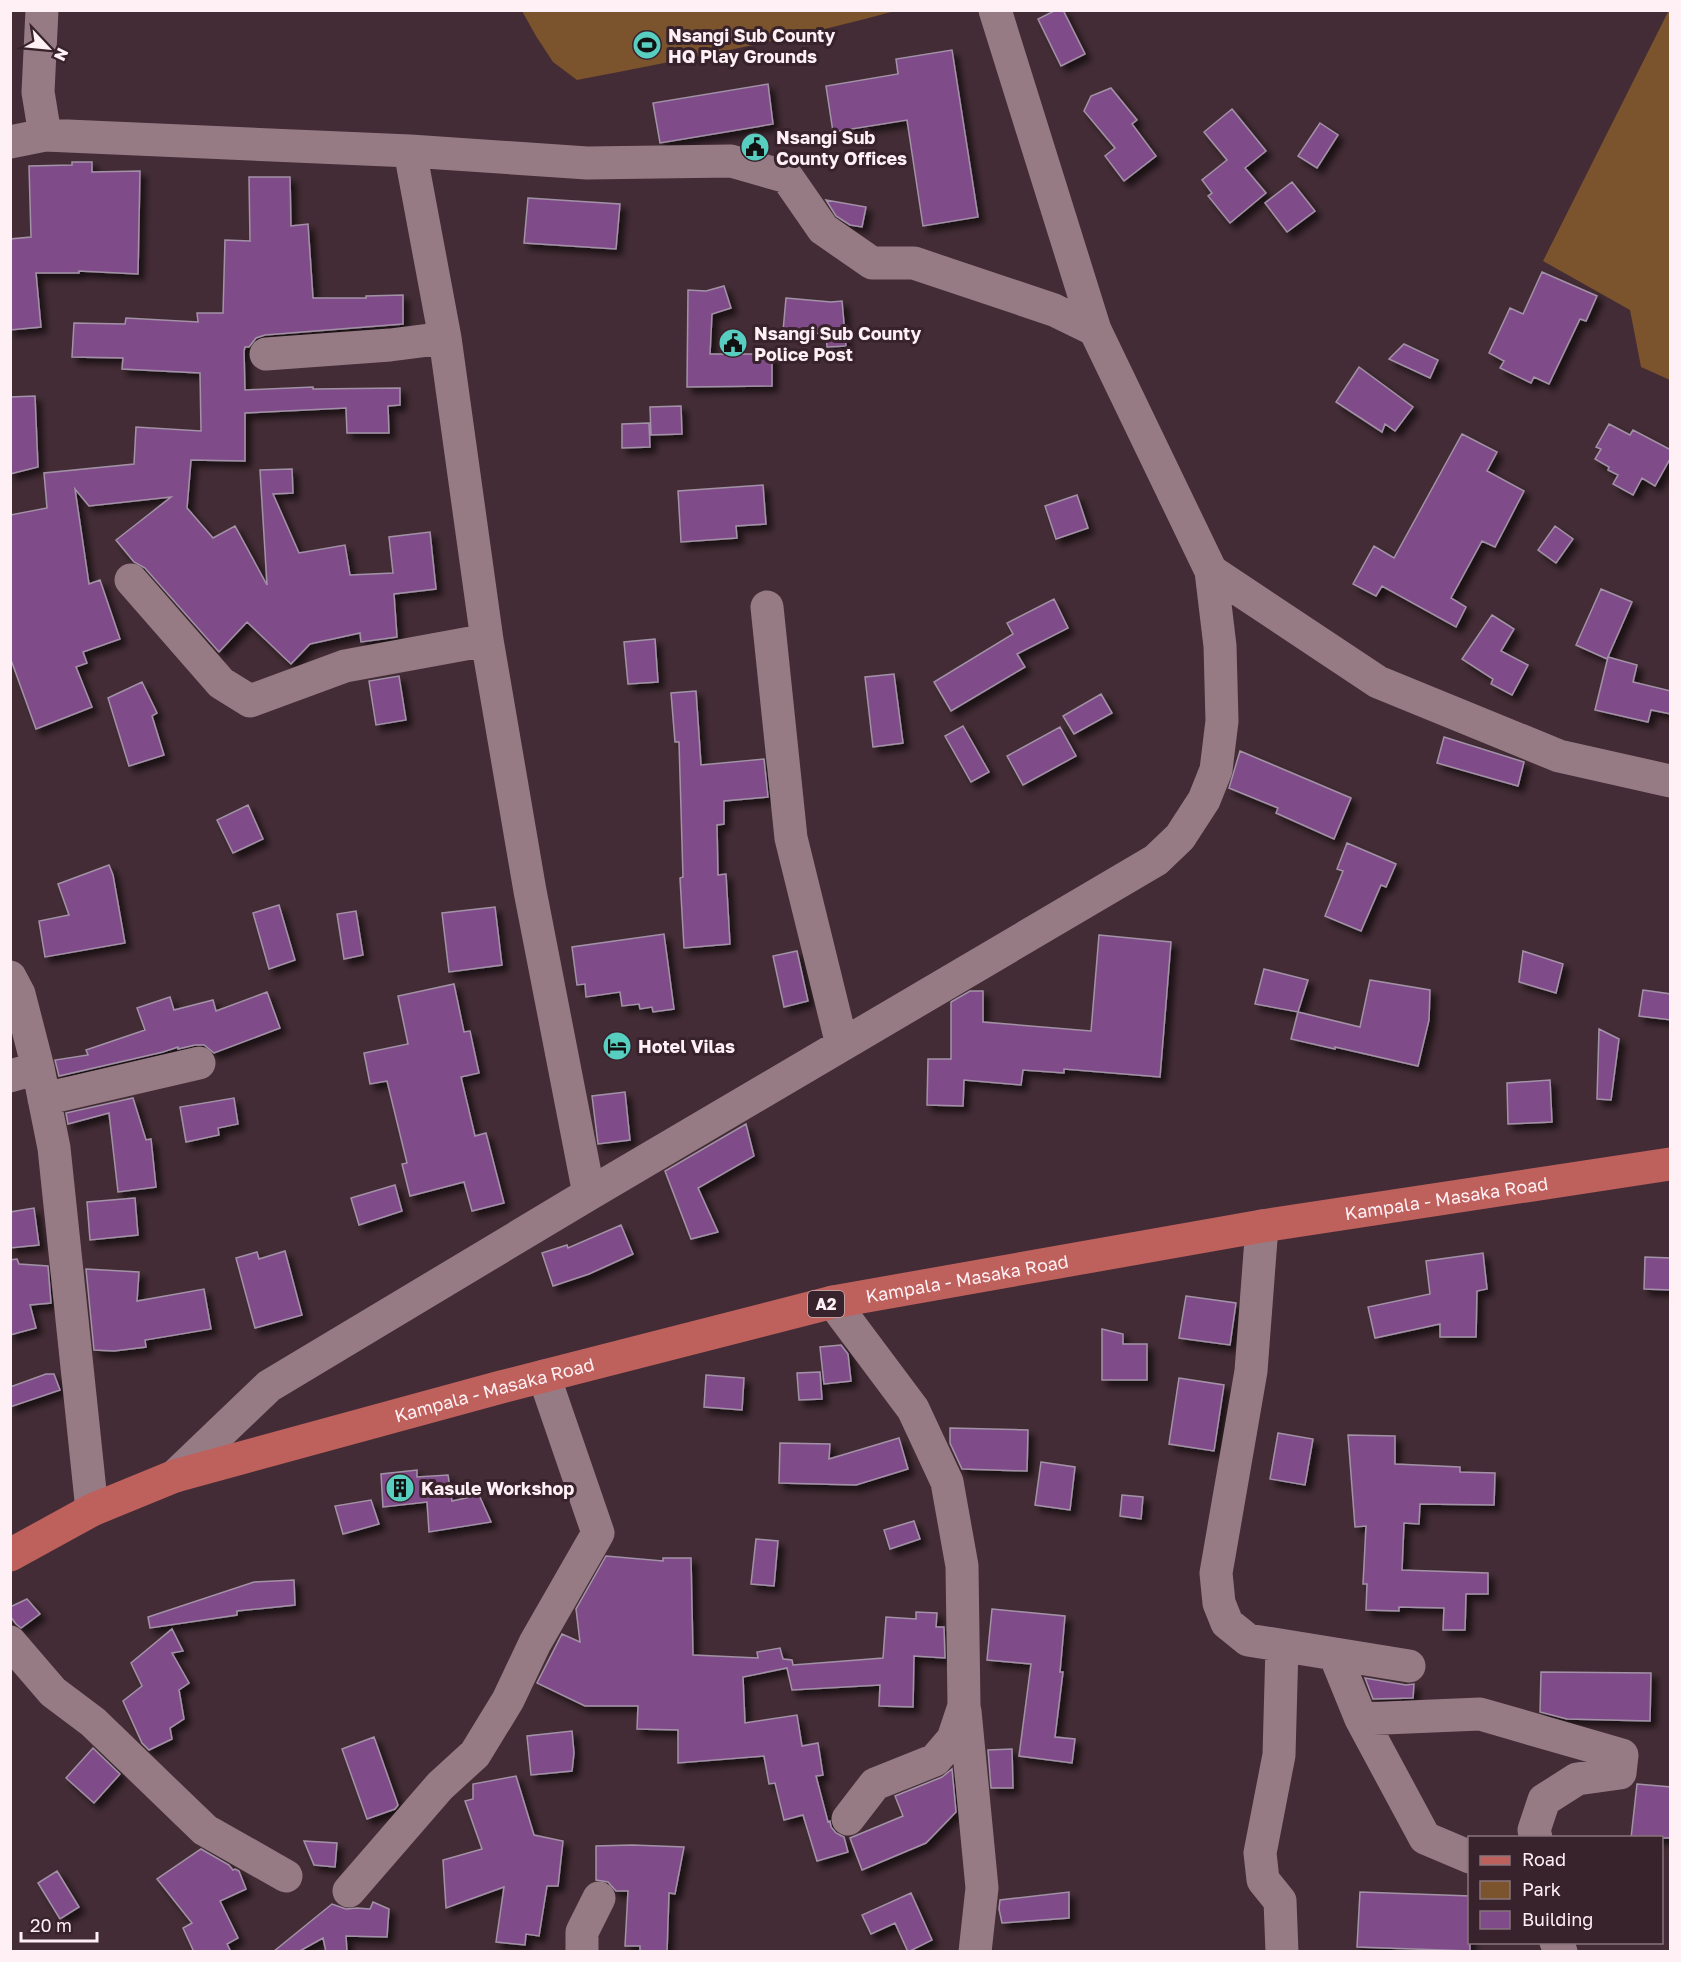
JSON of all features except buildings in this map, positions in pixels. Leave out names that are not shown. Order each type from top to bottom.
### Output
[{"type":"main road","name":"Kampala - Masaka Road","points":[[10,1555],[92,1510],[175,1476],[544,1376],[832,1302],[1262,1226],[1671,1164]]},
{"type":"street","points":[[42,10],[38,92],[45,135]]},
{"type":"street","points":[[175,1476],[269,1386],[589,1194],[1156,860],[1180,837],[1204,800],[1216,770],[1222,721],[1220,646],[1211,571],[1095,330],[995,10]]},
{"type":"street","points":[[10,142],[45,135],[410,152],[586,163],[730,161],[787,177],[823,229],[872,263],[914,263],[1054,310],[1095,330]]},
{"type":"street","points":[[410,152],[445,338],[487,640],[530,891],[589,1194]]},
{"type":"street","points":[[266,354],[390,345],[445,338]]},
{"type":"street","points":[[1211,571],[1378,682],[1559,756],[1671,781]]},
{"type":"street","points":[[131,580],[221,683],[250,701],[345,666],[487,640]]},
{"type":"street","points":[[767,607],[791,838],[842,1045]]},
{"type":"street","points":[[10,977],[19,994],[24,1072],[44,1099],[54,1148],[92,1510]]},
{"type":"street","points":[[44,1099],[199,1063]]},
{"type":"street","points":[[1262,1226],[1251,1371],[1216,1573],[1219,1603],[1227,1623],[1248,1640],[1409,1666]]},
{"type":"street","points":[[832,1302],[913,1409],[947,1482],[962,1566],[964,1706],[982,1888],[975,1952]]},
{"type":"street","points":[[349,1891],[440,1786],[475,1754],[508,1700],[535,1643],[598,1533],[544,1376]]},
{"type":"street","points":[[10,1642],[53,1692],[93,1722],[205,1830],[286,1876]]},
{"type":"street","points":[[1282,1646],[1279,1755],[1260,1853],[1263,1880],[1280,1901],[1282,1952]]},
{"type":"street","points":[[1335,1655],[1361,1719],[1425,1838],[1468,1856]]},
{"type":"street","points":[[848,1819],[875,1784],[935,1760],[953,1739],[964,1706]]},
{"type":"street","points":[[1361,1719],[1480,1714],[1622,1755],[1620,1773],[1577,1779],[1544,1800],[1534,1830],[1536,1836]]},
{"type":"street","points":[[582,1952],[582,1932],[599,1898]]},
{"type":"green space","points":[[1669,10],[1670,380],[1641,367],[1630,310],[1543,261]]},
{"type":"green space","name":"Nsangi Sub County HQ Play Grounds","points":[[522,11],[895,11],[776,40],[577,80],[553,62]]},
{"type":"place","name":"Nsangi Sub County HQ Play Grounds","points":[[647,45]]},
{"type":"place","name":"Nsangi Sub County Offices","points":[[755,147]]},
{"type":"place","name":"Nsangi Sub County Police Post","points":[[733,343]]},
{"type":"place","name":"Hotel Vilas","points":[[617,1046]]},
{"type":"place","name":"Kasule Workshop","points":[[400,1488]]}]
